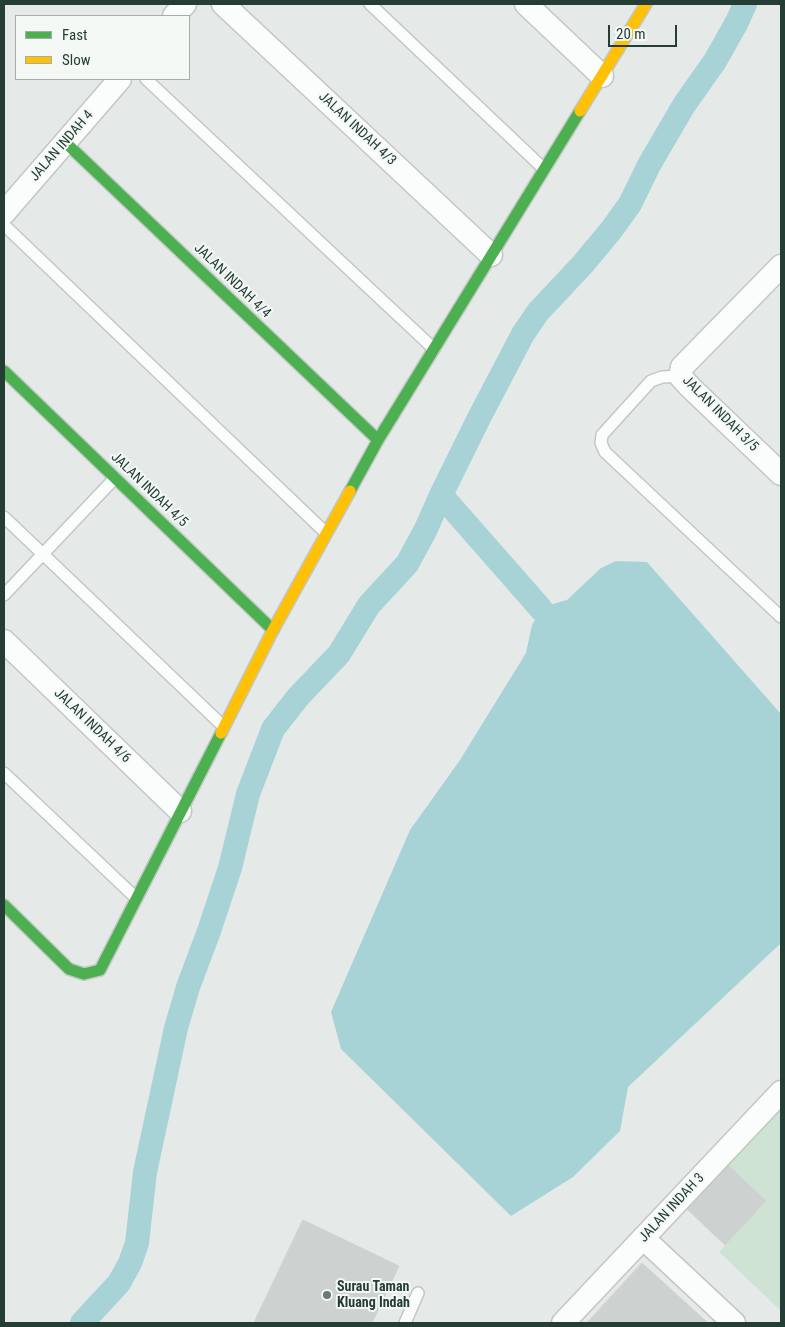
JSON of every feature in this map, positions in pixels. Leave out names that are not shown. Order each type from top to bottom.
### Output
[{"type":"street","points":[[175,15],[185,4]]},
{"type":"street","name":"JALAN INDAH 4/3","points":[[223,4],[491,255]]},
{"type":"street","points":[[526,4],[602,76]]},
{"type":"street","points":[[4,905],[69,969],[80,975],[92,974],[100,970],[273,630],[378,440],[646,4]]},
{"type":"street","name":"JALAN INDAH 4","points":[[4,214],[119,80]]},
{"type":"street","name":"JALAN INDAH 4/4","points":[[65,142],[378,440]]},
{"type":"street","name":"JALAN INDAH 3/5","points":[[781,266],[682,366],[680,376],[781,474]]},
{"type":"street","name":"JALAN INDAH 4/5","points":[[4,372],[273,630]]},
{"type":"street","name":"JALAN INDAH 4/6","points":[[4,641],[180,811]]},
{"type":"street","name":"JALAN INDAH 3","points":[[567,1322],[643,1238],[781,1092]]},
{"type":"street","points":[[643,1238],[734,1323]]},
{"type":"lane","points":[[370,4],[544,169]]},
{"type":"lane","points":[[147,80],[434,349]]},
{"type":"lane","points":[[4,225],[326,533]]},
{"type":"lane","points":[[680,376],[662,377],[652,381],[602,435],[601,443],[605,452],[781,617]]},
{"type":"lane","points":[[4,596],[115,478]]},
{"type":"lane","points":[[4,517],[223,726]]},
{"type":"lane","points":[[4,772],[136,898]]},
{"type":"lane","points":[[405,1323],[418,1293]]},
{"type":"green space","points":[[781,1108],[781,1311],[719,1252],[766,1201],[727,1164]]},
{"type":"water","points":[[616,561],[647,562],[781,714],[781,943],[628,1087],[620,1131],[573,1177],[511,1216],[341,1049],[331,1012],[410,830],[460,760],[526,653],[532,625],[541,609],[567,600],[601,568]]},
{"type":"building","points":[[727,1164],[766,1201],[725,1245],[686,1208]]},
{"type":"building","name":"Surau Taman Kluang Indah","points":[[303,1220],[399,1266],[372,1323],[254,1323]]},
{"type":"building","points":[[642,1263],[708,1323],[587,1323]]},
{"type":"waterway","points":[[82,1323],[119,1283],[130,1263],[137,1243],[145,1172],[176,1028],[188,987],[230,868],[248,794],[273,729],[298,697],[339,654],[369,605],[407,564],[523,334],[538,312],[583,264],[630,204],[649,165],[684,105],[715,61],[745,4]]},
{"type":"waterway","points":[[441,495],[541,609]]},
{"type":"traffic: fast","points":[[350,491],[378,440],[580,111]]},
{"type":"traffic: fast","points":[[65,142],[378,440]]},
{"type":"traffic: fast","points":[[4,371],[273,630]]},
{"type":"traffic: fast","points":[[4,905],[69,969],[84,974],[100,970],[221,733]]},
{"type":"traffic: slow","points":[[580,111],[646,4]]},
{"type":"traffic: slow","points":[[221,733],[273,630],[350,491]]},
{"type":"place","name":"Surau Taman Kluang Indah","points":[[327,1295]]}]
